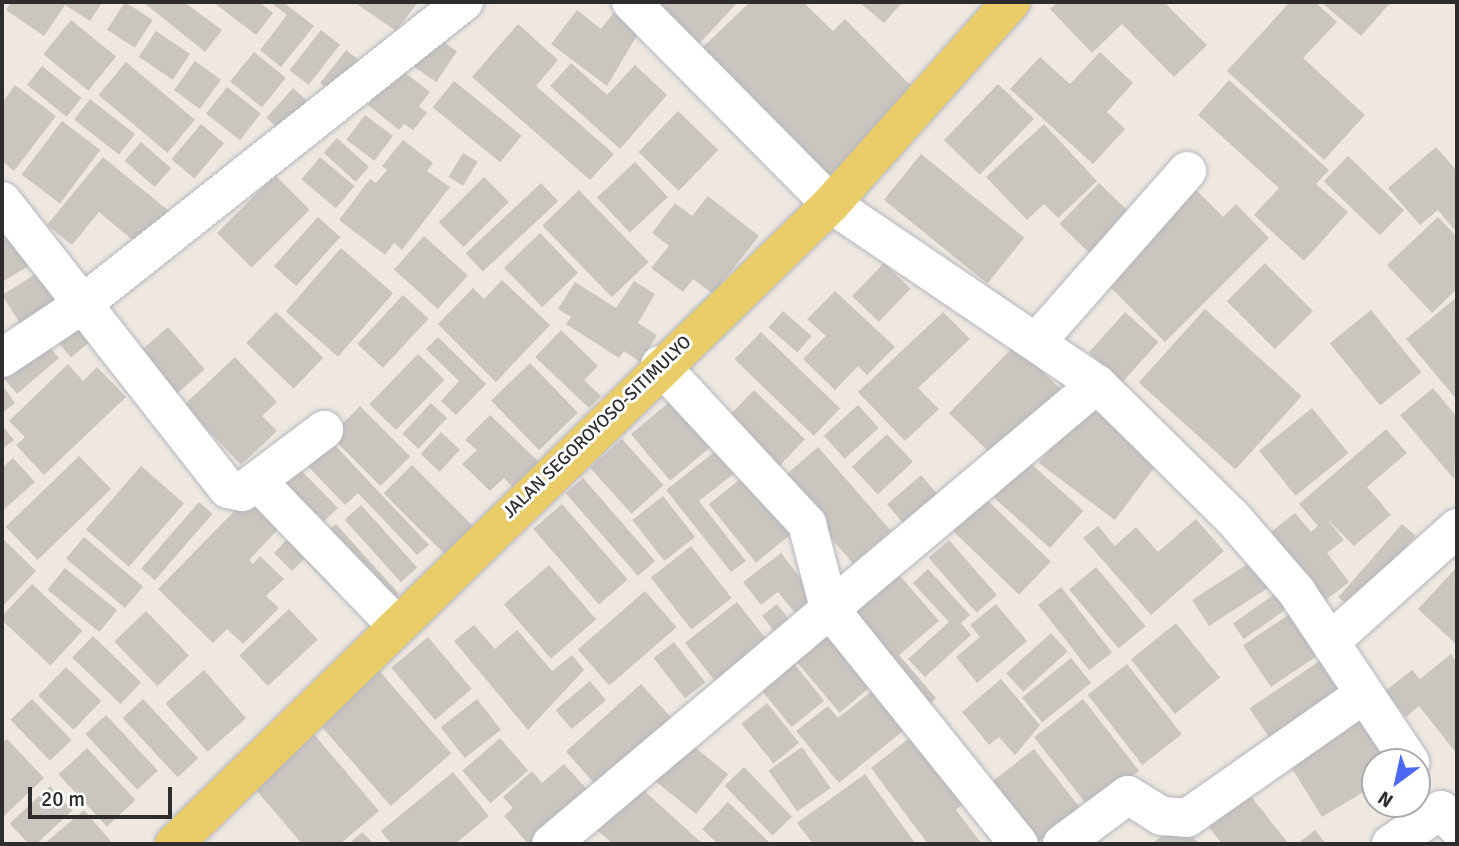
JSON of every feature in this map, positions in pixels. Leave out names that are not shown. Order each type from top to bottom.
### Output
[{"type":"main road","name":"JALAN SEGOROYOSO-SITIMULYO","points":[[174,844],[660,365],[831,204],[1011,2]]},
{"type":"street","points":[[2,358],[80,306],[464,2]]},
{"type":"street","points":[[631,2],[831,204],[1039,339],[1097,384],[1232,517],[1296,591],[1401,748]]},
{"type":"street","points":[[1039,339],[1187,171]]},
{"type":"street","points":[[2,201],[80,306],[228,489],[242,492],[324,430]]},
{"type":"street","points":[[660,365],[807,524],[829,608],[1019,844]]},
{"type":"street","points":[[551,844],[1097,384]]},
{"type":"street","points":[[258,482],[396,625]]},
{"type":"street","points":[[1330,642],[1457,528]]},
{"type":"street","points":[[1062,844],[1128,795],[1161,816],[1187,818],[1364,694]]},
{"type":"street","points":[[1391,844],[1452,812],[1431,789]]},
{"type":"building","points":[[11,2],[101,4],[90,21],[65,5],[44,36],[6,10]]},
{"type":"building","points":[[125,2],[153,20],[135,48],[107,30]]},
{"type":"building","points":[[143,2],[184,2],[222,30],[205,52]]},
{"type":"building","points":[[213,2],[259,2],[273,13],[256,35]]},
{"type":"building","points":[[270,2],[283,2],[314,26],[281,67],[260,50],[287,15]]},
{"type":"building","points":[[354,2],[418,2],[396,31]]},
{"type":"building","points":[[622,2],[646,20],[607,86],[551,44],[577,10],[601,29]]},
{"type":"building","points":[[650,2],[738,2],[697,46]]},
{"type":"building","points":[[750,2],[803,2],[833,31],[845,19],[922,97],[835,183],[702,48]]},
{"type":"building","points":[[859,2],[903,2],[884,23]]},
{"type":"building","points":[[1058,2],[1164,2],[1207,45],[1174,77],[1122,24],[1092,53],[1050,9]]},
{"type":"building","points":[[1290,2],[1315,2],[1337,22],[1303,58],[1365,115],[1324,160],[1227,71]]},
{"type":"building","points":[[1321,2],[1391,2],[1361,36]]},
{"type":"building","points":[[71,20],[116,57],[88,91],[43,54]]},
{"type":"building","points":[[518,24],[558,60],[536,86],[614,154],[590,180],[472,77]]},
{"type":"building","points":[[321,30],[340,45],[309,85],[290,70]]},
{"type":"building","points":[[156,31],[190,54],[173,80],[139,57]]},
{"type":"building","points":[[433,35],[457,51],[436,82],[412,66]]},
{"type":"building","points":[[346,50],[360,61],[334,94],[320,83]]},
{"type":"building","points":[[254,52],[286,78],[262,107],[230,82]]},
{"type":"building","points":[[1100,52],[1133,83],[1107,112],[1125,129],[1093,164],[1010,89],[1040,57],[1070,84]]},
{"type":"building","points":[[195,61],[221,80],[200,109],[174,90]]},
{"type":"building","points":[[126,62],[195,120],[167,153],[98,95]]},
{"type":"building","points":[[571,63],[607,95],[635,65],[667,95],[620,149],[550,86]]},
{"type":"building","points":[[42,66],[82,98],[67,117],[27,85]]},
{"type":"building","points":[[399,68],[430,92],[419,106],[427,113],[413,130],[404,124],[399,130],[368,105]]},
{"type":"building","points":[[1229,80],[1329,170],[1316,184],[1348,212],[1304,261],[1254,215],[1279,188],[1198,115]]},
{"type":"building","points":[[454,81],[522,136],[500,162],[433,107]]},
{"type":"building","points":[[998,84],[1034,119],[980,175],[944,140]]},
{"type":"building","points":[[15,85],[56,116],[14,171],[2,161],[2,103]]},
{"type":"building","points":[[227,87],[261,113],[240,140],[206,114]]},
{"type":"building","points":[[293,88],[311,104],[284,134],[266,118]]},
{"type":"building","points":[[90,99],[135,134],[119,155],[74,119]]},
{"type":"building","points":[[678,111],[718,150],[679,191],[638,152]]},
{"type":"building","points":[[365,115],[393,136],[374,161],[346,140]]},
{"type":"building","points":[[62,121],[100,150],[60,203],[22,175]]},
{"type":"building","points":[[201,124],[224,143],[194,179],[171,159]]},
{"type":"building","points":[[1044,124],[1097,181],[1058,218],[1044,204],[1027,220],[986,177]]},
{"type":"building","points":[[337,138],[369,167],[356,182],[324,153]]},
{"type":"building","points":[[403,140],[433,163],[427,171],[450,187],[402,250],[394,243],[385,255],[339,220],[370,179],[376,183],[387,170],[382,166]]},
{"type":"building","points":[[141,142],[171,168],[155,187],[125,161]]},
{"type":"building","points":[[1436,147],[1457,171],[1457,233],[1438,210],[1420,225],[1388,188]]},
{"type":"building","points":[[463,153],[478,162],[463,186],[449,177]]},
{"type":"building","points":[[921,154],[1024,238],[987,284],[884,200]]},
{"type":"building","points":[[1348,156],[1404,210],[1380,235],[1324,181]]},
{"type":"building","points":[[103,157],[170,212],[141,247],[99,212],[72,245],[47,225]]},
{"type":"building","points":[[320,157],[354,186],[336,208],[301,179]]},
{"type":"building","points":[[635,162],[668,197],[630,233],[597,197]]},
{"type":"building","points":[[275,175],[310,210],[252,268],[217,233]]},
{"type":"building","points":[[484,177],[509,202],[463,247],[439,222]]},
{"type":"building","points":[[541,183],[558,201],[483,272],[466,253]]},
{"type":"building","points":[[1099,183],[1137,220],[1098,261],[1059,224]]},
{"type":"building","points":[[579,190],[648,262],[612,297],[542,225]]},
{"type":"building","points":[[1196,190],[1223,217],[1236,204],[1269,238],[1165,342],[1104,281]]},
{"type":"building","points":[[708,196],[759,236],[713,294],[693,279],[683,292],[651,268],[669,246],[652,233],[675,203],[692,216]]},
{"type":"building","points":[[318,217],[340,237],[296,286],[274,266]]},
{"type":"building","points":[[1438,217],[1457,237],[1457,289],[1432,313],[1387,265]]},
{"type":"building","points":[[19,231],[37,261],[2,282],[2,241]]},
{"type":"building","points":[[540,233],[578,273],[542,307],[504,268]]},
{"type":"building","points":[[424,236],[468,275],[438,309],[394,269]]},
{"type":"building","points":[[341,248],[393,293],[338,357],[286,311]]},
{"type":"building","points":[[884,263],[911,289],[879,322],[852,296]]},
{"type":"building","points":[[1265,263],[1313,311],[1275,349],[1227,301]]},
{"type":"building","points":[[42,270],[63,303],[23,328],[2,295]]},
{"type":"building","points":[[502,280],[550,325],[496,382],[438,324],[473,288],[484,299]]},
{"type":"building","points":[[634,281],[655,294],[638,323],[657,335],[640,362],[624,351],[619,358],[566,324],[571,317],[558,309],[575,282],[616,308]]},
{"type":"building","points":[[835,291],[895,347],[867,375],[858,366],[835,390],[803,359],[826,336],[807,319]]},
{"type":"building","points":[[403,295],[429,319],[383,368],[357,344]]},
{"type":"building","points":[[1457,297],[1457,400],[1406,339]]},
{"type":"building","points":[[1205,309],[1302,396],[1235,470],[1139,383]]},
{"type":"building","points":[[1371,310],[1421,372],[1380,406],[1330,343]]},
{"type":"building","points":[[783,311],[812,336],[797,353],[769,328]]},
{"type":"building","points":[[276,312],[323,358],[294,389],[246,343]]},
{"type":"building","points":[[943,312],[970,339],[918,388],[939,409],[905,441],[858,392]]},
{"type":"building","points":[[1125,312],[1158,342],[1122,382],[1089,352]]},
{"type":"building","points":[[74,318],[92,339],[71,358],[53,336]]},
{"type":"building","points":[[168,327],[205,369],[176,394],[139,352]]},
{"type":"building","points":[[561,330],[598,366],[584,380],[601,396],[589,408],[535,357]]},
{"type":"building","points":[[761,332],[840,408],[814,436],[735,359]]},
{"type":"building","points":[[40,336],[59,358],[17,394],[2,376]]},
{"type":"building","points":[[438,337],[486,384],[456,415],[441,401],[459,381],[426,349]]},
{"type":"building","points":[[1015,345],[1061,389],[995,458],[949,413]]},
{"type":"building","points":[[418,354],[445,380],[396,430],[369,404]]},
{"type":"building","points":[[235,357],[277,402],[262,416],[277,431],[241,465],[184,405]]},
{"type":"building","points":[[530,363],[578,413],[539,450],[491,401]]},
{"type":"building","points":[[68,364],[83,381],[97,367],[126,397],[44,475],[16,445],[25,437],[9,421]]},
{"type":"building","points":[[2,385],[15,403],[2,413]]},
{"type":"building","points":[[1433,388],[1457,417],[1454,479],[1400,415]]},
{"type":"building","points":[[754,390],[805,439],[776,470],[725,420]]},
{"type":"building","points":[[680,393],[719,440],[670,481],[631,434]]},
{"type":"building","points":[[431,403],[447,418],[418,449],[402,434]]},
{"type":"building","points":[[1084,403],[1160,460],[1115,520],[1039,463]]},
{"type":"building","points":[[858,405],[879,428],[845,459],[824,436]]},
{"type":"building","points":[[360,406],[410,456],[381,486],[330,436]]},
{"type":"building","points":[[1312,408],[1349,453],[1296,496],[1259,451]]},
{"type":"building","points":[[490,415],[539,462],[513,487],[504,478],[490,491],[462,464],[477,450],[465,440]]},
{"type":"building","points":[[2,425],[14,440],[2,449]]},
{"type":"building","points":[[1386,429],[1407,453],[1367,487],[1391,515],[1354,546],[1326,518],[1344,540],[1327,553],[1349,582],[1326,600],[1271,532],[1295,513],[1311,532],[1318,526],[1299,504]]},
{"type":"building","points":[[441,432],[460,450],[440,472],[421,454]]},
{"type":"building","points":[[887,434],[913,462],[878,495],[852,467]]},
{"type":"building","points":[[328,438],[429,545],[417,555],[358,493],[345,505],[303,461]]},
{"type":"building","points":[[622,439],[663,485],[632,514],[590,468]]},
{"type":"building","points":[[722,446],[741,468],[699,501],[746,561],[731,572],[666,490]]},
{"type":"building","points":[[818,447],[891,531],[853,564],[780,480]]},
{"type":"building","points":[[79,456],[111,489],[38,560],[6,527]]},
{"type":"building","points":[[13,458],[35,482],[2,511],[2,468]]},
{"type":"building","points":[[1027,460],[1083,511],[1050,548],[994,497]]},
{"type":"building","points":[[292,461],[338,508],[324,521],[317,514],[305,526],[286,505],[297,494],[278,475]]},
{"type":"building","points":[[412,465],[473,526],[445,554],[384,493]]},
{"type":"building","points":[[141,466],[184,503],[129,567],[86,529]]},
{"type":"building","points":[[750,471],[797,529],[756,563],[709,504]]},
{"type":"building","points":[[921,475],[943,500],[909,529],[887,505]]},
{"type":"building","points":[[583,478],[655,561],[638,576],[566,493]]},
{"type":"building","points":[[257,488],[289,518],[249,560],[253,564],[260,556],[284,579],[266,596],[279,608],[243,644],[227,629],[213,643],[158,589]]},
{"type":"building","points":[[663,496],[695,537],[664,561],[632,520]]},
{"type":"building","points":[[984,497],[1051,562],[1019,595],[952,530]]},
{"type":"building","points":[[199,502],[213,514],[155,580],[141,568]]},
{"type":"building","points":[[562,504],[628,579],[599,604],[533,529]]},
{"type":"building","points":[[361,505],[417,567],[401,582],[345,520]]},
{"type":"building","points":[[1196,519],[1224,551],[1151,615],[1083,538],[1098,526],[1115,546],[1136,527],[1158,552]]},
{"type":"building","points":[[336,524],[399,594],[383,608],[320,538]]},
{"type":"building","points":[[1402,524],[1416,536],[1352,609],[1338,597]]},
{"type":"building","points":[[297,529],[348,581],[337,593],[304,559],[292,571],[274,553]]},
{"type":"building","points":[[84,537],[143,586],[125,608],[66,558]]},
{"type":"building","points":[[2,538],[36,571],[2,607]]},
{"type":"building","points":[[949,540],[997,595],[977,613],[929,558]]},
{"type":"building","points":[[691,546],[732,598],[691,629],[651,577]]},
{"type":"building","points":[[781,553],[819,602],[799,618],[778,592],[761,605],[743,582]]},
{"type":"building","points":[[1260,556],[1277,582],[1209,626],[1192,600]]},
{"type":"building","points":[[549,565],[596,619],[551,659],[504,604]]},
{"type":"building","points":[[1096,567],[1145,626],[1119,648],[1069,589]]},
{"type":"building","points":[[1457,567],[1457,645],[1418,609]]},
{"type":"building","points":[[65,568],[117,610],[99,632],[47,590]]},
{"type":"building","points":[[894,569],[939,621],[899,655],[936,698],[923,710],[841,615]]},
{"type":"building","points":[[928,569],[970,615],[961,623],[971,635],[925,677],[908,659],[949,622],[913,583]]},
{"type":"building","points":[[32,584],[82,631],[50,665],[2,620],[2,616]]},
{"type":"building","points":[[1061,587],[1112,652],[1089,670],[1038,605]]},
{"type":"building","points":[[1282,589],[1293,605],[1244,639],[1233,623]]},
{"type":"building","points":[[645,591],[676,627],[609,686],[578,649]]},
{"type":"building","points":[[737,602],[768,642],[716,683],[685,643]]},
{"type":"building","points":[[777,604],[796,628],[781,640],[762,616]]},
{"type":"building","points":[[996,604],[1027,641],[977,683],[956,657],[980,637],[970,625]]},
{"type":"building","points":[[289,609],[318,640],[268,686],[239,655]]},
{"type":"building","points":[[146,611],[189,656],[157,686],[114,642]]},
{"type":"building","points":[[1291,613],[1319,654],[1271,687],[1243,645]]},
{"type":"building","points":[[1176,623],[1220,677],[1175,714],[1131,660]]},
{"type":"building","points":[[474,625],[495,649],[517,630],[552,671],[572,655],[584,670],[528,730],[454,641]]},
{"type":"building","points":[[823,626],[872,685],[840,713],[790,654]]},
{"type":"building","points":[[1051,633],[1068,652],[1023,692],[1006,673]]},
{"type":"building","points":[[93,636],[141,683],[120,704],[72,658]]},
{"type":"building","points":[[428,637],[472,689],[435,720],[391,668]]},
{"type":"building","points":[[674,642],[705,682],[685,698],[654,658]]},
{"type":"building","points":[[1451,654],[1457,663],[1457,754],[1419,706],[1406,717],[1385,691],[1412,670],[1420,679]]},
{"type":"building","points":[[787,655],[824,701],[791,727],[754,681]]},
{"type":"building","points":[[1071,658],[1091,683],[1042,723],[1022,698]]},
{"type":"building","points":[[1324,658],[1348,694],[1273,744],[1249,708]]},
{"type":"building","points":[[1127,664],[1182,734],[1142,765],[1088,695]]},
{"type":"building","points":[[375,666],[451,754],[391,806],[315,718]]},
{"type":"building","points":[[66,667],[101,701],[73,730],[38,696]]},
{"type":"building","points":[[204,670],[246,718],[207,752],[166,703]]},
{"type":"building","points":[[1001,679],[1040,725],[1015,755],[999,737],[989,745],[962,712]]},
{"type":"building","points":[[590,681],[606,700],[572,729],[556,710]]},
{"type":"building","points":[[641,684],[675,722],[600,789],[566,752]]},
{"type":"building","points":[[872,691],[904,730],[839,783],[796,731],[828,706],[838,718]]},
{"type":"building","points":[[32,699],[72,740],[50,761],[10,720]]},
{"type":"building","points":[[143,699],[198,758],[178,777],[123,718]]},
{"type":"building","points":[[477,699],[501,730],[465,758],[441,727]]},
{"type":"building","points":[[1083,699],[1139,771],[1090,809],[1034,737]]},
{"type":"building","points":[[767,703],[799,743],[773,763],[741,724]]},
{"type":"building","points":[[1361,707],[1386,748],[1361,748],[1361,793],[1322,817],[1283,754]]},
{"type":"building","points":[[106,715],[158,771],[137,790],[86,734]]},
{"type":"building","points":[[313,733],[379,811],[340,844],[302,844],[252,785]]},
{"type":"building","points":[[912,736],[963,804],[956,810],[982,844],[928,844],[871,768]]},
{"type":"building","points":[[500,738],[528,770],[490,803],[462,771]]},
{"type":"building","points":[[7,739],[44,778],[2,818],[2,744]]},
{"type":"building","points":[[687,741],[728,774],[696,814],[655,781]]},
{"type":"building","points":[[802,747],[831,788],[797,811],[768,771]]},
{"type":"building","points":[[87,748],[135,800],[107,827],[58,775]]},
{"type":"building","points":[[1034,749],[1081,809],[1033,844],[988,785]]},
{"type":"building","points":[[564,764],[593,796],[537,844],[528,844],[504,816],[513,808],[503,797],[532,771],[542,783]]},
{"type":"building","points":[[744,767],[792,817],[773,835],[725,786]]},
{"type":"building","points":[[453,772],[489,816],[455,844],[391,844],[381,831]]},
{"type":"building","points":[[865,774],[915,843],[813,844],[797,823]]},
{"type":"building","points":[[50,786],[73,810],[36,844],[29,844],[10,824]]},
{"type":"building","points":[[641,788],[703,844],[613,844],[589,823]]},
{"type":"building","points":[[1250,795],[1289,844],[1222,844],[1209,827]]},
{"type":"building","points":[[728,802],[771,844],[718,844],[702,829]]},
{"type":"building","points":[[84,810],[113,844],[44,844]]},
{"type":"building","points":[[1180,821],[1199,844],[1152,844]]},
{"type":"building","points":[[1315,830],[1326,844],[1297,844]]},
{"type":"building","points":[[362,832],[374,844],[349,844]]}]
